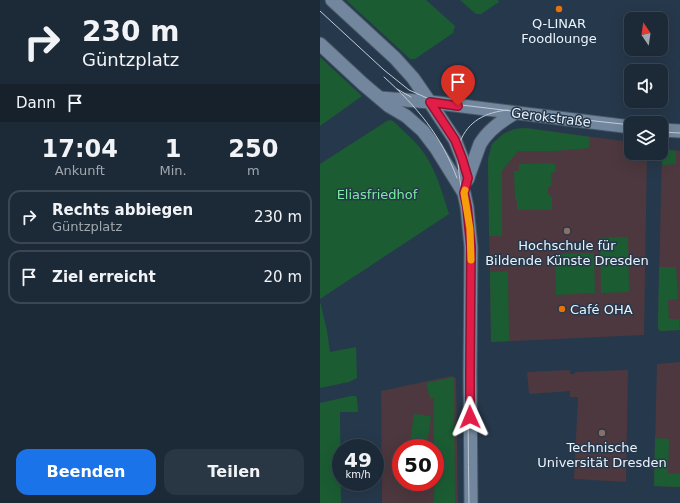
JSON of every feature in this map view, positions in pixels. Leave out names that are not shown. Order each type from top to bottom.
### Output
[{"type":"main road","points":[[332,0],[395,58],[413,78],[455,140],[468,178]]},
{"type":"main road","points":[[320,44],[363,84],[385,102],[406,116],[423,131],[436,148],[464,193],[468,214],[471,247],[471,503]]},
{"type":"main road","name":"Gerokstraße","points":[[385,102],[430,102],[624,126]]},
{"type":"main road","points":[[464,193],[480,144],[498,124],[515,113]]},
{"type":"main road","points":[[668,130],[680,131]]},
{"type":"shaded area","name":"Hochschule für Bildende Künste Dresden","points":[[526,128],[624,141],[624,160],[647,160],[644,335],[491,342],[488,159],[492,144],[503,134],[514,129]]},
{"type":"shaded area","points":[[668,149],[680,151],[680,330],[660,331],[658,328],[662,160],[668,160]]},
{"type":"shaded area","name":"Technische Universität Dresden","points":[[680,362],[680,487],[654,486],[657,364]]},
{"type":"shaded area","name":"Technische Universität Dresden","points":[[570,370],[570,374],[575,374],[575,372],[628,370],[626,482],[574,479],[578,397],[570,397],[570,391],[529,394],[527,372]]},
{"type":"shaded area","points":[[451,376],[456,378],[458,503],[382,503],[382,491],[384,491],[384,439],[381,439],[381,391]]},
{"type":"green space","points":[[346,0],[426,0],[455,26],[453,33],[415,59],[410,59]]},
{"type":"green space","points":[[460,0],[498,0],[499,2],[481,14],[476,14]]},
{"type":"green space","points":[[320,57],[362,96],[320,126]]},
{"type":"green space","name":"Eliasfriedhof","points":[[390,120],[393,121],[417,144],[425,155],[438,180],[449,214],[320,299],[320,164]]},
{"type":"green space","points":[[526,128],[590,137],[589,148],[555,151],[518,151],[502,171],[502,236],[489,236],[488,159],[492,144],[503,134],[514,129]]},
{"type":"green space","points":[[668,149],[676,151],[676,164],[662,165],[662,160],[668,160]]},
{"type":"green space","points":[[555,163],[556,172],[551,173],[552,185],[548,188],[548,194],[552,197],[552,210],[517,210],[517,200],[515,200],[514,171],[519,170],[519,164]]},
{"type":"green space","points":[[628,237],[629,292],[601,293],[600,238]]},
{"type":"green space","points":[[594,253],[595,293],[556,295],[555,254]]},
{"type":"green space","points":[[659,267],[676,267],[678,299],[668,300],[669,319],[679,319],[680,330],[660,331],[658,328]]},
{"type":"green space","points":[[508,271],[509,341],[491,342],[490,272]]},
{"type":"green space","points":[[320,303],[327,331],[330,352],[356,347],[357,378],[349,382],[320,388]]},
{"type":"green space","points":[[454,377],[455,503],[434,503],[434,491],[444,491],[444,439],[434,439],[434,398],[430,398],[426,383]]},
{"type":"green space","points":[[351,396],[356,396],[357,399],[358,412],[340,412],[340,439],[332,439],[332,491],[341,491],[341,503],[320,503],[320,403]]},
{"type":"green space","points":[[414,414],[431,416],[428,439],[410,439]]},
{"type":"green space","points":[[655,438],[669,439],[668,473],[680,474],[680,487],[654,486]]},
{"type":"tram line","points":[[320,11],[384,70],[409,90],[427,98],[453,104],[624,124]]},
{"type":"tram line","points":[[384,77],[407,99],[436,135],[457,178]]},
{"type":"tram line","points":[[397,89],[411,97]]},
{"type":"tram line","points":[[469,503],[469,247],[467,222],[459,174],[458,152],[463,135],[473,123],[485,115],[508,110]]},
{"type":"tram line","points":[[668,132],[680,133]]},
{"type":"slow traffic","points":[[465,190],[464,193],[470,229],[471,260]]},
{"type":"place","name":"Q-LINAR Foodlounge","points":[[559,9]]},
{"type":"place","name":"Hochschule für Bildende Künste Dresden","points":[[567,231]]},
{"type":"place","name":"Café OHA","points":[[562,309]]},
{"type":"place","name":"Technische Universität Dresden","points":[[602,433]]},
{"type":"route","points":[[458,106],[430,102],[459,148],[468,178],[464,193],[470,229],[472,268],[470,417]]}]
